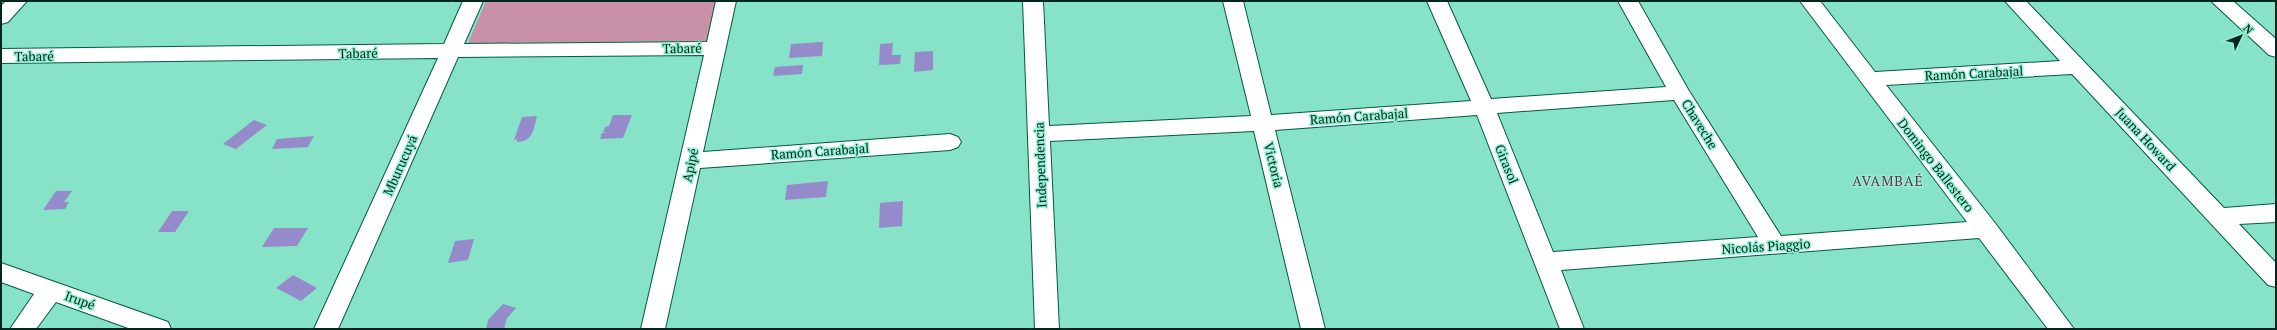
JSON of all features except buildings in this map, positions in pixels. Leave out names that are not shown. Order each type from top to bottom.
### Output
[{"type":"street","points":[[1,18],[18,1]]},
{"type":"street","name":"Mburucuyá","points":[[326,329],[473,1]]},
{"type":"street","name":"Apipé","points":[[653,329],[726,1]]},
{"type":"street","name":"Independencia","points":[[1033,1],[1047,329]]},
{"type":"street","name":"Victoria","points":[[1233,1],[1313,329]]},
{"type":"street","name":"Girasol","points":[[1437,1],[1484,107],[1572,329]]},
{"type":"street","name":"Chaveche","points":[[1628,1],[1680,93],[1774,246]]},
{"type":"street","name":"Domingo Ballestero","points":[[1810,1],[2062,329]]},
{"type":"street","name":"Juana Howard","points":[[2015,1],[2079,67],[2276,278]]},
{"type":"street","points":[[2220,1],[2276,50]]},
{"type":"street","name":"Tabaré","points":[[1,56],[715,48]]},
{"type":"street","name":"Ramón Carabajal","points":[[1869,79],[2079,67]]},
{"type":"street","name":"Ramón Carabajal","points":[[1038,134],[1263,123],[1680,93]]},
{"type":"street","name":"Ramón Carabajal","points":[[691,161],[950,142]]},
{"type":"street","points":[[2219,217],[2276,213]]},
{"type":"street","name":"Nicolás Piaggio","points":[[1546,262],[1987,230]]},
{"type":"street","name":"Irupé","points":[[1,272],[159,329]]},
{"type":"street","points":[[22,329],[51,290]]},
{"type":"shaded area","points":[[486,1],[716,1],[707,41],[468,43]]},
{"type":"shaded area","points":[[823,42],[822,56],[789,58],[791,44]]},
{"type":"shaded area","points":[[893,43],[892,55],[901,55],[900,64],[879,65],[880,44]]},
{"type":"shaded area","points":[[933,51],[933,70],[914,72],[915,52]]},
{"type":"shaded area","points":[[803,65],[802,74],[773,76],[775,67]]},
{"type":"shaded area","points":[[613,115],[632,115],[623,138],[600,139],[602,133],[607,133],[603,132],[605,127],[609,126]]},
{"type":"shaded area","points":[[537,116],[532,134],[526,140],[517,142],[517,139],[514,140],[522,117]]},
{"type":"shaded area","points":[[254,120],[267,125],[236,149],[223,144]]},
{"type":"shaded area","points":[[314,136],[308,147],[272,149],[277,139]]},
{"type":"shaded area","points":[[828,181],[826,197],[785,200],[787,185]]},
{"type":"shaded area","points":[[56,191],[72,191],[64,202],[69,202],[65,209],[43,210]]},
{"type":"shaded area","points":[[903,201],[902,226],[879,228],[880,203]]},
{"type":"shaded area","points":[[172,211],[189,211],[175,232],[158,232]]},
{"type":"shaded area","points":[[274,228],[308,228],[297,246],[262,247]]},
{"type":"shaded area","points":[[474,239],[468,260],[448,263],[455,241]]},
{"type":"shaded area","points":[[293,275],[317,288],[301,301],[276,288]]},
{"type":"shaded area","points":[[503,304],[516,308],[507,318],[504,329],[486,329],[488,320]]},
{"type":"district","name":"AVAMBAÉ","points":[[1888,181]]}]
